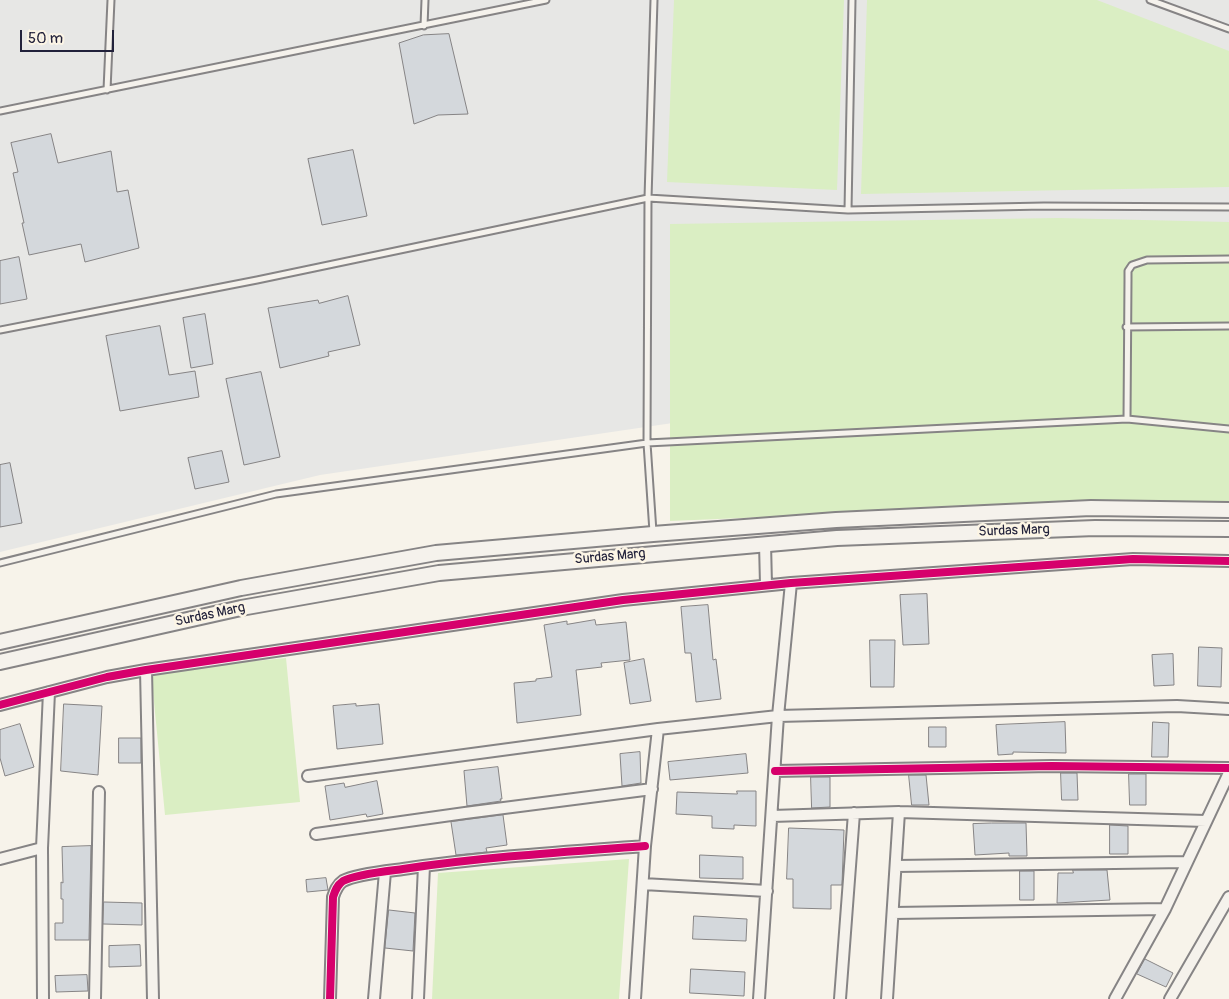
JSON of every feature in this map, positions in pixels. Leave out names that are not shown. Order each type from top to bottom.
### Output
[{"type":"main road","name":"Surdas Marg","points":[[0,642],[241,588],[436,553],[836,520],[1091,508],[1229,510]]},
{"type":"main road","name":"Surdas Marg","points":[[0,662],[241,608],[439,573],[837,538],[1095,528],[1229,529]]},
{"type":"main road","points":[[653,534],[654,554]]},
{"type":"street","points":[[765,543],[766,586]]},
{"type":"street","points":[[0,706],[107,677],[146,670],[623,600],[791,583],[1133,559],[1229,561]]},
{"type":"street","points":[[759,999],[778,716],[791,583]]},
{"type":"street","points":[[146,670],[153,999]]},
{"type":"street","points":[[43,999],[42,848],[49,692]]},
{"type":"street","points":[[308,776],[658,728],[778,716],[1167,707],[1229,709]]},
{"type":"street","points":[[635,999],[645,846],[658,728]]},
{"type":"street","points":[[775,771],[1052,766],[1229,768]]},
{"type":"street","points":[[1115,999],[1165,909],[1229,773]]},
{"type":"street","points":[[316,834],[652,789]]},
{"type":"street","points":[[95,999],[99,792]]},
{"type":"street","points":[[772,816],[899,812],[1206,821]]},
{"type":"street","points":[[887,999],[899,812]]},
{"type":"street","points":[[840,999],[854,813]]},
{"type":"street","points":[[330,999],[333,897],[336,889],[342,882],[353,878],[424,866],[645,846]]},
{"type":"street","points":[[0,859],[42,848]]},
{"type":"street","points":[[896,866],[1188,862]]},
{"type":"street","points":[[418,999],[424,866]]},
{"type":"street","points":[[374,999],[385,872]]},
{"type":"street","points":[[642,884],[766,891]]},
{"type":"street","points":[[1170,999],[1229,897]]},
{"type":"street","points":[[893,913],[1165,909]]},
{"type":"lane","points":[[107,90],[111,0]]},
{"type":"lane","points":[[424,26],[425,0]]},
{"type":"lane","points":[[0,111],[546,0]]},
{"type":"lane","points":[[653,534],[647,443],[648,198],[654,0]]},
{"type":"lane","points":[[848,210],[852,0]]},
{"type":"lane","points":[[1150,0],[1229,29]]},
{"type":"lane","points":[[0,330],[257,280],[648,198],[848,210],[1044,206],[1229,207]]},
{"type":"lane","points":[[1127,419],[1126,328],[1128,271],[1132,265],[1147,260],[1229,259]]},
{"type":"lane","points":[[1126,328],[1229,326]]},
{"type":"lane","points":[[0,563],[276,494],[647,443],[1127,419],[1229,429]]},
{"type":"shaded area","points":[[0,0],[1229,0],[1229,407],[693,420],[320,475],[0,552]]},
{"type":"green space","points":[[674,0],[844,0],[837,190],[667,182]]},
{"type":"green space","points":[[867,0],[1097,0],[1229,51],[1229,187],[861,194]]},
{"type":"green space","points":[[1058,218],[1229,222],[1229,509],[1128,502],[670,521],[670,224]]},
{"type":"green space","points":[[286,658],[300,802],[165,815],[151,671]]},
{"type":"green space","points":[[629,859],[619,999],[432,999],[438,873]]},
{"type":"building","points":[[449,34],[468,114],[438,115],[414,124],[399,43],[423,35]]},
{"type":"building","points":[[51,134],[58,163],[111,151],[117,192],[128,190],[139,248],[85,262],[81,244],[29,255],[13,173],[18,172],[11,143]]},
{"type":"building","points":[[353,150],[367,216],[322,225],[308,159]]},
{"type":"building","points":[[19,257],[27,299],[0,304],[0,261]]},
{"type":"building","points":[[348,296],[360,345],[328,352],[329,356],[280,368],[268,308],[318,300],[319,303]]},
{"type":"building","points":[[205,314],[213,364],[191,368],[183,318]]},
{"type":"building","points":[[160,326],[169,375],[195,371],[199,397],[120,411],[106,336]]},
{"type":"building","points":[[261,372],[280,457],[244,465],[226,379]]},
{"type":"building","points":[[222,451],[229,482],[195,489],[188,458]]},
{"type":"building","points":[[10,463],[22,523],[0,527],[0,465]]},
{"type":"building","points":[[927,594],[929,644],[903,645],[900,595]]},
{"type":"building","points":[[708,605],[713,660],[716,659],[721,699],[696,702],[691,653],[685,653],[681,607]]},
{"type":"building","points":[[595,620],[596,625],[626,622],[630,660],[601,663],[602,667],[576,670],[581,715],[517,723],[514,683],[552,677],[544,625],[567,621],[567,624]]},
{"type":"building","points":[[870,640],[895,640],[894,687],[871,687]]},
{"type":"building","points":[[1199,647],[1222,648],[1221,687],[1198,686]]},
{"type":"building","points":[[1173,654],[1174,685],[1154,686],[1152,655]]},
{"type":"building","points":[[644,659],[651,701],[630,704],[624,663]]},
{"type":"building","points":[[64,704],[102,706],[98,775],[61,771]]},
{"type":"building","points":[[356,704],[356,706],[379,704],[383,744],[337,749],[333,706]]},
{"type":"building","points":[[1065,722],[1066,753],[1013,752],[1013,754],[998,755],[996,725]]},
{"type":"building","points":[[1153,722],[1169,723],[1168,757],[1152,757]]},
{"type":"building","points":[[20,724],[34,767],[5,776],[0,758],[0,730]]},
{"type":"building","points":[[929,727],[946,727],[946,747],[929,747]]},
{"type":"building","points":[[119,738],[141,738],[141,763],[119,763]]},
{"type":"building","points":[[640,752],[641,783],[622,786],[620,754]]},
{"type":"building","points":[[746,754],[748,773],[670,780],[668,762]]},
{"type":"building","points":[[498,767],[501,801],[467,806],[464,771]]},
{"type":"building","points":[[1061,773],[1077,773],[1078,800],[1062,800]]},
{"type":"building","points":[[1129,774],[1146,774],[1146,805],[1130,805]]},
{"type":"building","points":[[909,775],[926,775],[929,805],[912,805]]},
{"type":"building","points":[[811,777],[830,777],[830,807],[812,808]]},
{"type":"building","points":[[377,781],[383,814],[367,817],[366,814],[330,820],[325,786],[344,783],[345,787]]},
{"type":"building","points":[[737,791],[756,791],[756,826],[734,825],[734,829],[712,828],[712,816],[676,814],[677,792],[737,794]]},
{"type":"building","points":[[503,815],[507,845],[486,848],[487,852],[456,855],[451,822]]},
{"type":"building","points":[[1026,823],[1027,856],[1009,856],[1009,853],[975,855],[973,824]]},
{"type":"building","points":[[1110,825],[1128,826],[1128,854],[1110,854]]},
{"type":"building","points":[[789,828],[844,830],[842,885],[831,885],[831,909],[793,908],[793,879],[787,879]]},
{"type":"building","points":[[91,846],[89,940],[55,940],[55,923],[63,923],[63,899],[61,899],[61,882],[63,883],[62,847]]},
{"type":"building","points":[[700,855],[743,857],[743,879],[700,878]]},
{"type":"building","points":[[1073,870],[1107,870],[1110,900],[1057,903],[1058,873],[1073,873]]},
{"type":"building","points":[[1020,871],[1034,871],[1034,900],[1020,900]]},
{"type":"building","points":[[326,878],[328,890],[307,892],[306,880]]},
{"type":"building","points":[[104,902],[142,903],[142,925],[103,924]]},
{"type":"building","points":[[389,910],[415,913],[413,951],[385,948]]},
{"type":"building","points":[[694,916],[747,919],[746,941],[693,939]]},
{"type":"building","points":[[140,945],[141,966],[109,967],[109,946]]},
{"type":"building","points":[[1145,959],[1173,973],[1166,987],[1137,974]]},
{"type":"building","points":[[691,969],[745,972],[744,996],[690,993]]},
{"type":"building","points":[[87,975],[88,991],[56,992],[55,976]]},
{"type":"cycle path","points":[[0,705],[107,677],[146,670],[623,600],[791,583],[1133,559],[1229,561]]},
{"type":"cycle path","points":[[775,771],[1052,766],[1229,768]]},
{"type":"cycle path","points":[[330,999],[333,897],[335,890],[343,881],[372,873],[463,861],[645,846]]}]
